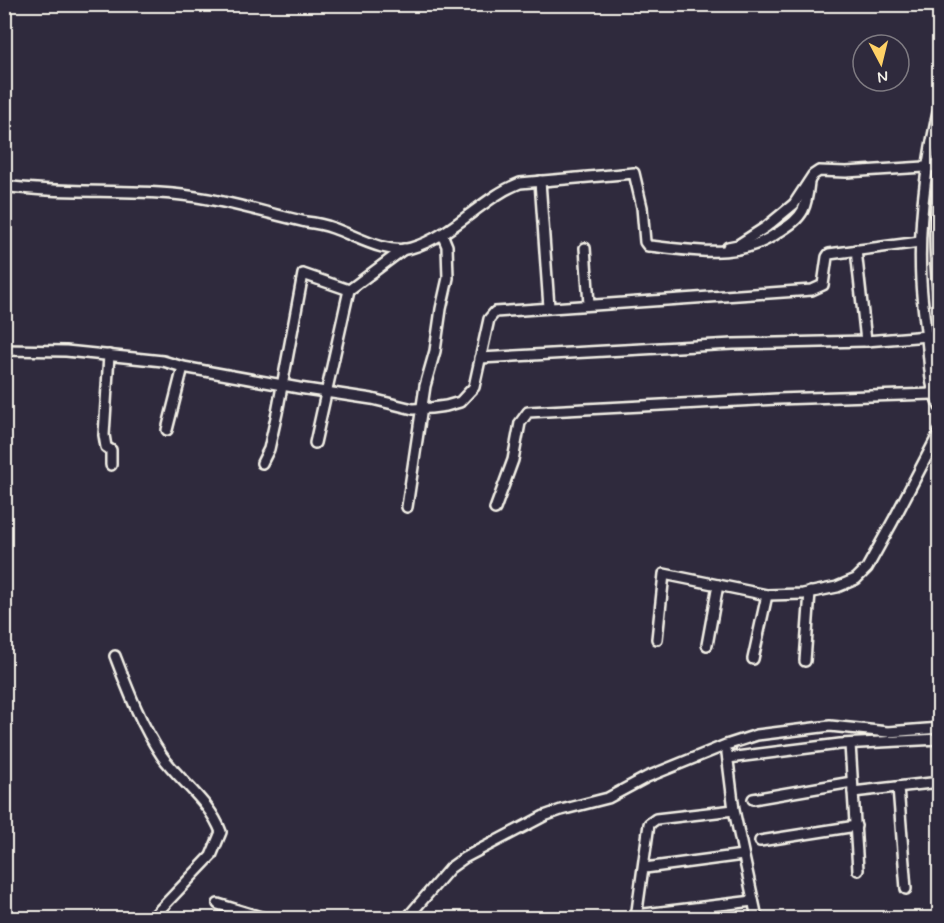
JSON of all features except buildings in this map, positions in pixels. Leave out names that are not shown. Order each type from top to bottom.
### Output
[{"type":"street","points":[[939,104],[923,187],[920,242],[926,336],[933,394],[939,407]]},
{"type":"street","points":[[711,251],[738,245],[758,233],[794,204],[813,175],[826,170],[846,172],[939,166]]},
{"type":"street","points":[[4,186],[52,191],[90,190],[189,196],[331,227],[375,244],[404,249],[442,234],[505,188],[520,183],[634,173],[642,207],[645,242],[648,246],[725,253],[742,250],[774,236],[792,224],[803,210],[809,182]]},
{"type":"street","points":[[939,179],[936,243],[939,308]]},
{"type":"street","points":[[540,181],[549,308]]},
{"type":"street","points":[[407,507],[429,369],[435,351],[448,278],[447,246],[442,234]]},
{"type":"street","points":[[5,351],[66,351],[109,355],[163,362],[282,385],[372,399],[413,409],[447,406],[460,402],[474,387],[491,315],[495,312],[812,290],[823,285],[826,257],[829,254],[920,242]]},
{"type":"street","points":[[585,248],[589,304]]},
{"type":"street","points":[[315,443],[349,290],[404,249]]},
{"type":"street","points":[[856,250],[866,341]]},
{"type":"street","points":[[262,464],[269,449],[303,274],[349,290]]},
{"type":"street","points":[[480,358],[733,344],[866,341],[939,335]]},
{"type":"street","points":[[109,355],[104,435],[105,447],[111,450],[111,465]]},
{"type":"street","points":[[167,430],[183,367]]},
{"type":"street","points":[[495,509],[513,460],[520,423],[528,412],[777,399],[933,394]]},
{"type":"street","points":[[657,639],[664,574],[767,595],[810,592],[837,587],[856,579],[867,568],[939,431]]},
{"type":"street","points":[[707,645],[718,585]]},
{"type":"street","points":[[804,661],[810,592]]},
{"type":"street","points":[[753,659],[767,595]]},
{"type":"street","points":[[115,656],[137,712],[163,756],[216,818],[221,832],[211,856],[152,918]]},
{"type":"street","points":[[407,918],[450,868],[464,858],[544,816],[609,798],[647,777],[726,745],[757,735],[830,726],[888,732],[939,728]]},
{"type":"street","points":[[728,758],[850,744],[939,739]]},
{"type":"street","points":[[850,744],[858,870]]},
{"type":"street","points":[[726,745],[734,810],[757,918]]},
{"type":"street","points":[[753,799],[852,787],[898,787],[939,782]]},
{"type":"street","points":[[898,787],[906,889]]},
{"type":"street","points":[[734,810],[651,821],[636,917],[753,901]]},
{"type":"street","points":[[760,841],[856,826]]},
{"type":"street","points":[[645,868],[743,855]]},
{"type":"street","points":[[218,904],[264,918]]}]
